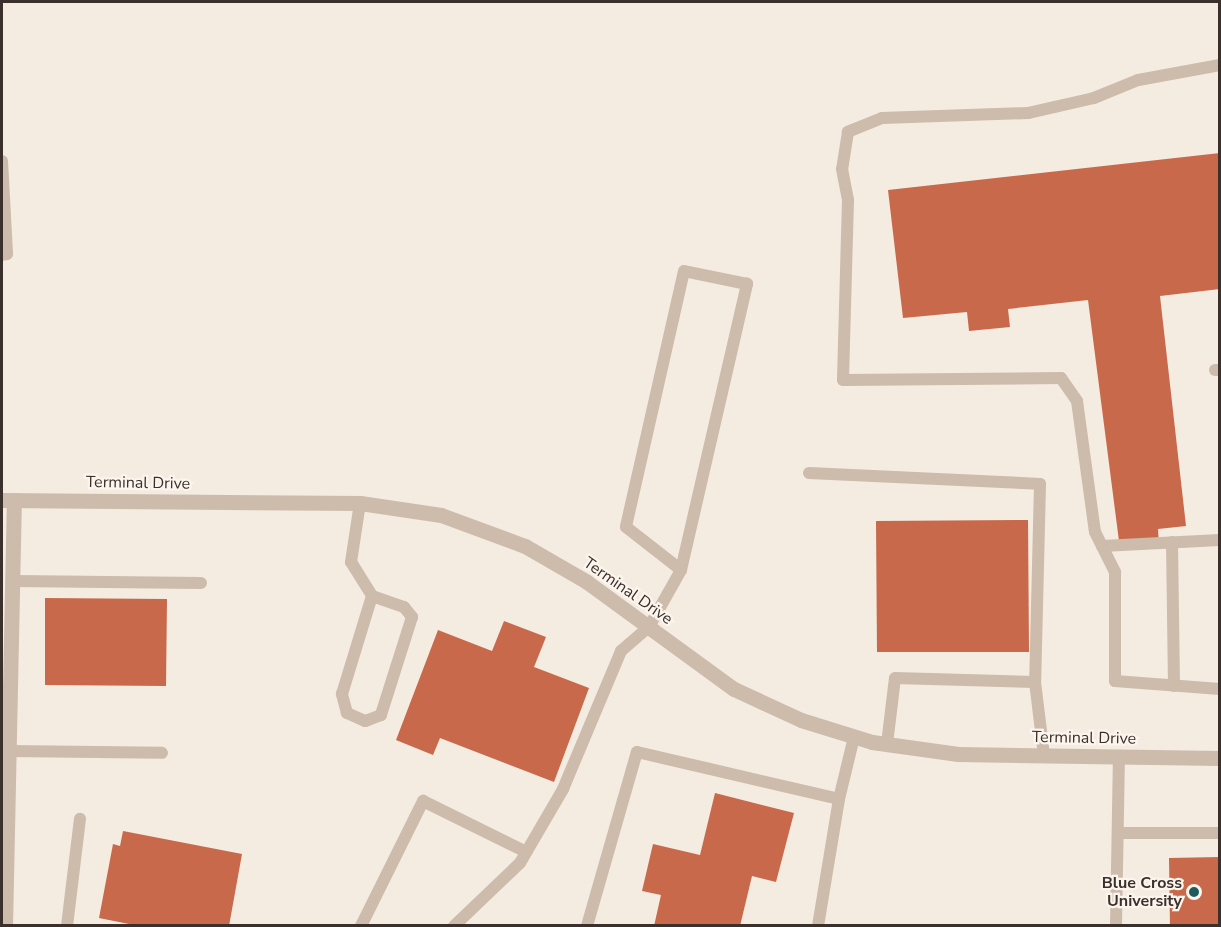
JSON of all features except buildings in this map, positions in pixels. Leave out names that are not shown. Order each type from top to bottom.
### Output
[{"type":"street","name":"Terminal Drive","points":[[8,500],[360,503],[441,515],[525,546],[649,627],[734,689],[801,720],[854,737],[958,754],[1220,758]]},
{"type":"street","points":[[5,926],[12,581],[8,500]]},
{"type":"lane","points":[[1220,65],[1138,80],[1094,98],[1028,113],[892,116],[848,132],[842,169],[848,200],[843,380],[1061,378],[1077,401],[1095,532],[1115,572],[1115,681],[1220,689]]},
{"type":"lane","points":[[2,161],[7,254],[2,255]]},
{"type":"lane","points":[[454,926],[526,852],[563,789],[621,651],[649,627],[681,570],[747,284],[684,271],[627,527],[681,570]]},
{"type":"lane","points":[[809,473],[1040,484],[1035,682],[1044,755]]},
{"type":"lane","points":[[360,503],[351,562],[372,596],[404,608],[411,628],[381,715],[365,721],[347,713],[342,694],[372,596]]},
{"type":"lane","points":[[1102,546],[1220,540]]},
{"type":"lane","points":[[1173,542],[1174,686]]},
{"type":"lane","points":[[12,581],[201,583]]},
{"type":"lane","points":[[887,744],[895,678],[1035,682]]},
{"type":"lane","points":[[818,926],[839,799],[854,737]]},
{"type":"lane","points":[[9,752],[162,753]]},
{"type":"lane","points":[[587,926],[637,752],[839,799]]},
{"type":"lane","points":[[1116,926],[1119,756]]},
{"type":"lane","points":[[361,926],[423,801],[526,852]]},
{"type":"lane","points":[[67,926],[80,819]]},
{"type":"lane","points":[[1118,833],[1220,833]]},
{"type":"place","name":"Blue Cross University","points":[[1194,892]]}]
